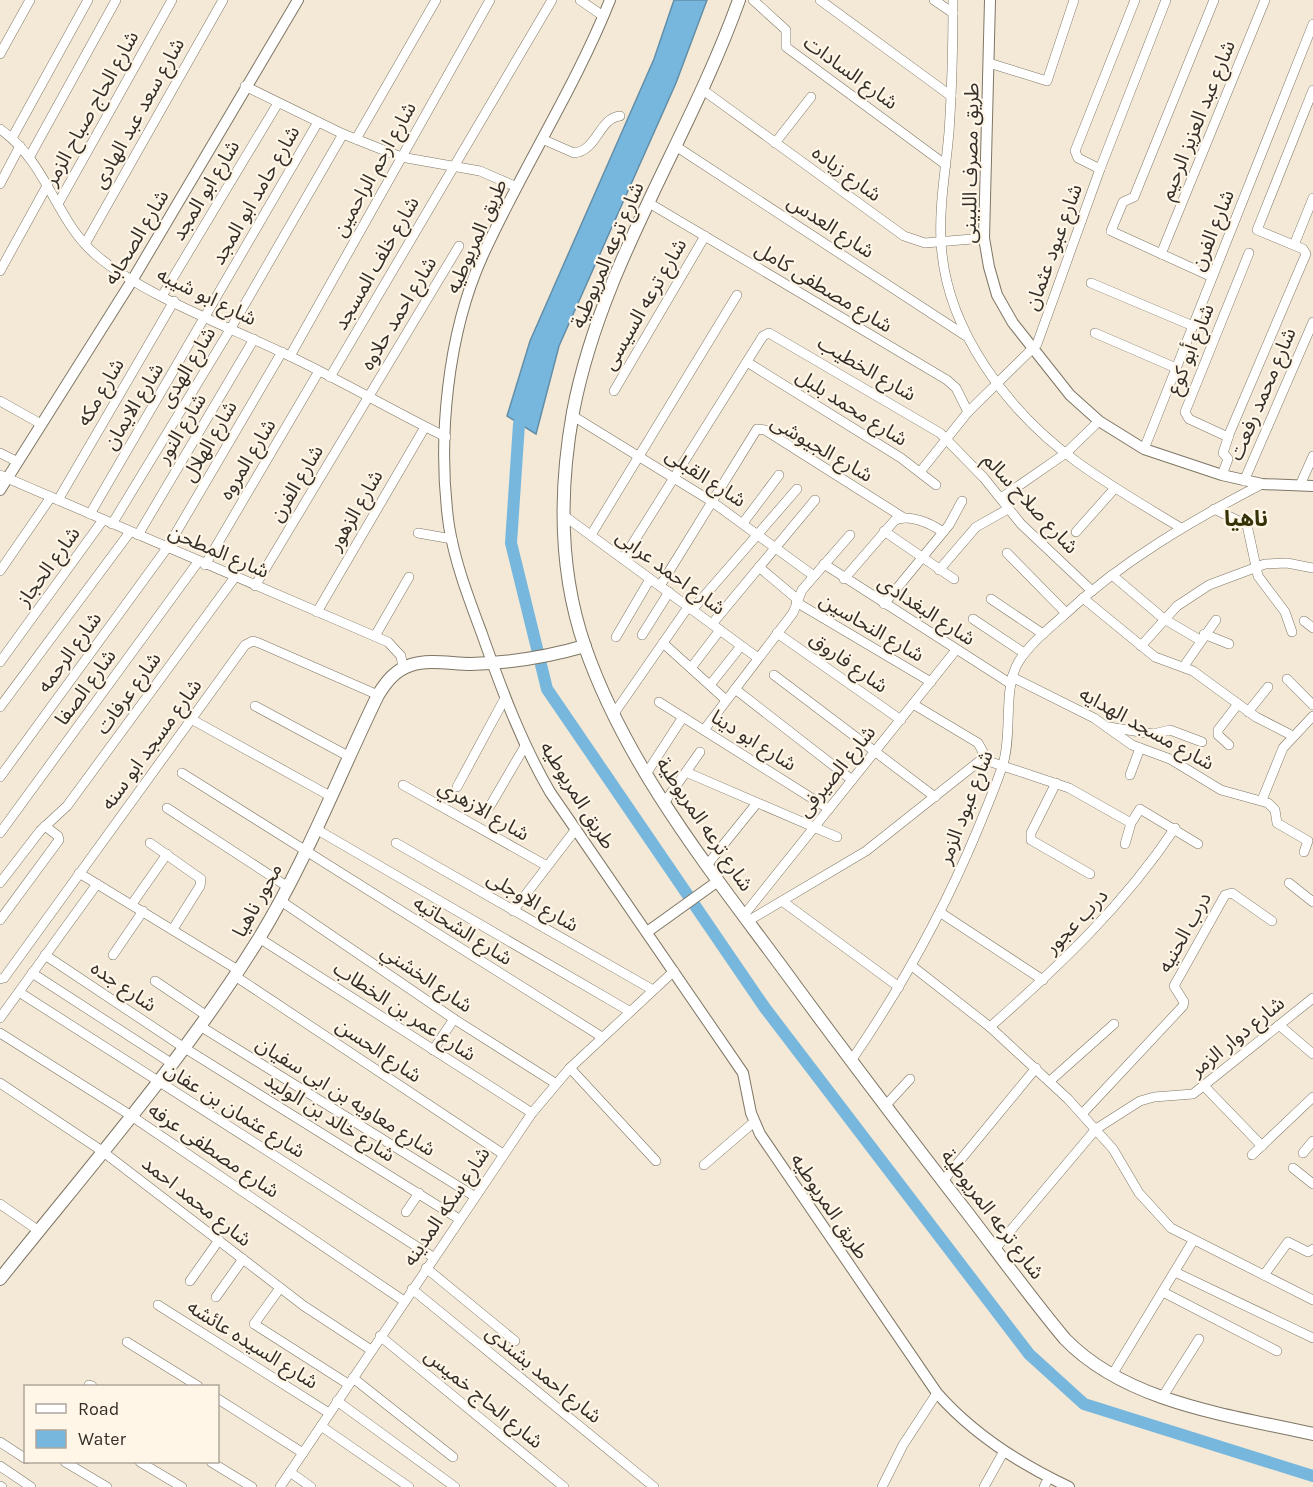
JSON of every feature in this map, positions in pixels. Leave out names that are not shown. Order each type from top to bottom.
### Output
[{"type":"main road","name":"شارع ترعه المريوطية","points":[[739,0],[703,90],[611,285],[595,328],[573,416],[563,515],[564,549],[579,647],[646,774],[707,865],[714,884],[746,918],[885,1106],[1065,1339],[1084,1358],[1113,1375],[1163,1396],[1208,1410],[1313,1434]]},
{"type":"main road","points":[[403,668],[423,663],[492,663],[537,658],[579,647]]},
{"type":"main road","name":"محور ناهيا","points":[[1,1275],[39,1231],[171,1063],[237,973],[288,887],[378,695],[391,676],[403,668]]},
{"type":"street","points":[[0,54],[30,0]]},
{"type":"street","points":[[4,135],[88,0]]},
{"type":"street","points":[[30,156],[116,0]]},
{"type":"street","name":"شارع الحاج صباح الزمر","points":[[59,202],[172,0]]},
{"type":"street","name":"شارع سعد عبد الهادى","points":[[85,244],[223,0]]},
{"type":"street","name":"شارع الصحابه","points":[[0,490],[4,476],[18,462],[133,279],[245,86],[298,0]]},
{"type":"street","points":[[356,139],[436,0]]},
{"type":"street","name":"شارع ارحم الراحمين","points":[[286,354],[490,0]]},
{"type":"street","name":"شارع خلف المسجد","points":[[330,377],[552,0]]},
{"type":"street","points":[[580,0],[603,16]]},
{"type":"street","name":"طريق المريوطيه","points":[[609,0],[483,256],[460,319],[447,403],[446,437],[446,485],[457,562],[492,663],[525,746],[550,792],[743,1073],[754,1122],[785,1172],[937,1394],[950,1408],[1046,1482],[1069,1487]]},
{"type":"street","name":"شارع السادات","points":[[753,0],[786,30],[786,46],[946,165]]},
{"type":"street","points":[[820,0],[951,96]]},
{"type":"street","points":[[934,0],[953,13]]},
{"type":"street","name":"طريق مصرف اللبينى","points":[[953,0],[951,96],[941,241],[946,284],[954,310],[966,336],[997,384],[1066,453],[1115,488],[1181,528]]},
{"type":"street","name":"طريق مصرف اللبينى","points":[[990,0],[984,238],[997,295],[1013,322],[1070,395],[1099,421],[1144,449],[1245,481],[1313,486]]},
{"type":"street","points":[[989,63],[1047,81],[1074,0]]},
{"type":"street","points":[[1100,169],[1078,158],[1075,151],[1135,0]]},
{"type":"street","name":"شارع عبود عثمان","points":[[920,472],[968,412],[1033,350],[1166,0]]},
{"type":"street","points":[[1212,276],[1114,234],[1112,231],[1123,201],[1134,196],[1214,0]]},
{"type":"street","name":"شارع عبد العزيز الرحيم","points":[[1161,254],[1265,0]]},
{"type":"street","name":"شارع الفرن","points":[[1144,449],[1313,24]]},
{"type":"street","points":[[245,86],[343,134],[401,157],[494,174],[517,187]]},
{"type":"street","name":"شارع زياده","points":[[703,90],[904,236],[925,243],[984,238]]},
{"type":"street","points":[[1222,475],[1228,459],[1223,453],[1228,437],[1305,257],[1304,249],[1257,230],[1313,90]]},
{"type":"street","points":[[775,142],[811,97]]},
{"type":"street","name":"شارع ابو المجد","points":[[162,296],[278,103]]},
{"type":"street","points":[[542,139],[573,153],[578,153],[588,147],[611,118],[620,116]]},
{"type":"street","name":"شارع حامد ابو المجد","points":[[206,317],[318,122]]},
{"type":"street","name":"شارع الهدى","points":[[108,522],[231,328],[343,134]]},
{"type":"street","name":"شارع ابو شيبه","points":[[4,135],[21,146],[30,156],[85,244],[119,273],[162,296],[286,354],[446,437]]},
{"type":"street","points":[[0,184],[21,146]]},
{"type":"street","name":"شارع العدس","points":[[677,147],[966,336]]},
{"type":"street","points":[[0,271],[48,184]]},
{"type":"street","points":[[1294,245],[1313,198]]},
{"type":"street","name":"شارع مصطفى كامل","points":[[649,204],[947,380],[956,388],[968,412]]},
{"type":"street","name":"شارع ترعه السيسى","points":[[614,391],[705,236]]},
{"type":"street","name":"شارع احمد حلاوه","points":[[368,398],[459,246]]},
{"type":"street","name":"شارع أبو كوع","points":[[1228,437],[1189,419],[1185,409],[1249,253]]},
{"type":"street","points":[[1091,284],[1193,326]]},
{"type":"street","points":[[591,535],[737,295]]},
{"type":"street","name":"شارع مكه","points":[[0,571],[54,498],[174,301]]},
{"type":"street","name":"شارع الايمان","points":[[90,514],[206,317]]},
{"type":"street","name":"شارع محمد رفعت","points":[[1245,481],[1313,322]]},
{"type":"street","points":[[1095,333],[1176,368]]},
{"type":"street","name":"شارع الخطيب","points":[[747,362],[767,334],[776,336],[921,420],[946,438]]},
{"type":"street","name":"شارع النور","points":[[0,706],[134,533],[254,339]]},
{"type":"street","name":"شارع الهلال","points":[[167,548],[286,354]]},
{"type":"street","points":[[623,559],[747,362]]},
{"type":"street","name":"شارع محمد بلبل","points":[[747,362],[920,472],[936,485]]},
{"type":"street","name":"شارع المروه","points":[[202,563],[319,371]]},
{"type":"street","name":"شارع الفرن","points":[[255,586],[368,398]]},
{"type":"street","points":[[0,401],[41,424]]},
{"type":"street","name":"شارع القبلى","points":[[573,416],[711,501],[814,576]]},
{"type":"street","points":[[1001,498],[1066,453],[1099,421]]},
{"type":"street","name":"شارع الزهور","points":[[318,612],[425,427]]},
{"type":"street","name":"شارع الجيوشى","points":[[660,586],[754,432],[760,429],[904,518]]},
{"type":"street","name":"شارع صلاح سالم","points":[[946,438],[1041,544],[1092,591]]},
{"type":"street","points":[[0,453],[18,462]]},
{"type":"street","points":[[1300,485],[1313,456]]},
{"type":"street","points":[[743,523],[779,475]]},
{"type":"street","name":"شارع المطحن","points":[[4,476],[388,642],[398,651],[403,668]]},
{"type":"street","name":"شارع عبود الزمر","points":[[851,1061],[912,966],[941,913],[1003,764],[1008,735],[1011,681],[1024,653],[1066,613],[1112,575],[1181,528],[1262,484]]},
{"type":"street","points":[[1076,532],[1115,488]]},
{"type":"street","points":[[613,715],[690,608],[797,489]]},
{"type":"street","points":[[712,624],[815,500]]},
{"type":"street","points":[[884,604],[943,532],[962,501]]},
{"type":"street","points":[[939,570],[976,527],[1008,508]]},
{"type":"street","points":[[1214,509],[1246,525],[1255,568],[1264,586],[1285,612],[1292,632]]},
{"type":"street","name":"شارع احمد عرابى","points":[[563,515],[758,658]]},
{"type":"street","points":[[844,579],[895,520],[904,518],[929,524],[943,532]]},
{"type":"street","name":"شارع الحجاز","points":[[0,662],[108,522]]},
{"type":"street","points":[[884,531],[954,579]]},
{"type":"street","points":[[418,533],[452,539]]},
{"type":"street","points":[[704,730],[793,613],[796,601],[814,576],[850,535]]},
{"type":"street","name":"شارع الرحمه","points":[[0,777],[167,548]]},
{"type":"street","points":[[1007,553],[1066,613]]},
{"type":"street","name":"شارع الصفا","points":[[0,833],[202,563]]},
{"type":"street","points":[[1141,646],[1190,595],[1255,568],[1287,563],[1313,568]]},
{"type":"street","name":"شارع البغدادى","points":[[824,564],[956,650],[1011,681]]},
{"type":"street","name":"شارع النحاسين","points":[[759,567],[796,601],[931,682]]},
{"type":"street","points":[[1112,575],[1164,620],[1202,637],[1229,644]]},
{"type":"street","name":"شارع عرفات","points":[[0,883],[45,825],[67,806],[235,577]]},
{"type":"street","points":[[375,636],[409,577]]},
{"type":"street","points":[[616,637],[650,579]]},
{"type":"street","points":[[642,635],[669,592]]},
{"type":"street","points":[[1083,598],[1161,661],[1184,666],[1248,712],[1293,736]]},
{"type":"street","points":[[991,599],[1043,634]]},
{"type":"street","points":[[973,619],[1024,653]]},
{"type":"street","points":[[1184,666],[1216,620]]},
{"type":"street","points":[[1304,621],[1313,628]]},
{"type":"street","points":[[691,668],[720,630]]},
{"type":"street","name":"شارع فاروق","points":[[777,633],[900,720]]},
{"type":"street","name":"شارع مسجد ابو سنه","points":[[0,979],[4,978],[244,645],[253,641],[378,695]]},
{"type":"street","points":[[663,643],[726,700]]},
{"type":"street","points":[[710,685],[741,646]]},
{"type":"street","name":"شارع الصيرفى","points":[[746,918],[814,827],[956,650]]},
{"type":"street","points":[[774,675],[935,797]]},
{"type":"street","points":[[1287,679],[1313,705]]},
{"type":"street","name":"شارع مسجد الهدايه","points":[[1011,681],[1107,726],[1140,748],[1170,759],[1221,790],[1262,800]]},
{"type":"street","points":[[1248,712],[1269,687]]},
{"type":"street","points":[[735,689],[852,780]]},
{"type":"street","points":[[457,787],[505,698]]},
{"type":"street","name":"شارع ابو دينا","points":[[659,702],[829,809]]},
{"type":"street","points":[[746,918],[782,901],[844,866],[982,759],[983,752],[978,743],[913,704]]},
{"type":"street","points":[[1229,745],[1218,735],[1218,730],[1238,704]]},
{"type":"street","points":[[255,706],[348,756]]},
{"type":"street","points":[[1304,852],[1307,840],[1277,823],[1272,806],[1262,800],[1275,764],[1293,736],[1313,716]]},
{"type":"street","points":[[646,774],[683,717]]},
{"type":"street","points":[[191,719],[330,796]]},
{"type":"street","points":[[1107,726],[1153,734],[1170,730],[1202,742]]},
{"type":"street","points":[[490,806],[525,746]]},
{"type":"street","points":[[1130,775],[1140,748]]},
{"type":"street","points":[[664,802],[699,752]]},
{"type":"street","points":[[982,759],[1056,783],[1131,823]]},
{"type":"street","points":[[686,772],[837,837]]},
{"type":"street","name":"شارع الشحاتيه","points":[[182,773],[305,853],[602,1037]]},
{"type":"street","points":[[1056,783],[1031,833],[1030,840],[1090,874]]},
{"type":"street","name":"شارع الازهري","points":[[403,785],[547,866]]},
{"type":"street","points":[[707,865],[757,802]]},
{"type":"street","points":[[167,808],[288,887]]},
{"type":"street","points":[[1125,844],[1131,823],[1140,809],[1175,828],[1198,844]]},
{"type":"street","points":[[0,920],[59,840],[45,825]]},
{"type":"street","points":[[316,828],[629,1011]]},
{"type":"street","name":"درب عجور","points":[[990,1028],[1074,952],[1129,891],[1175,828]]},
{"type":"street","points":[[513,911],[576,830]]},
{"type":"street","points":[[150,843],[198,876],[201,881],[173,929]]},
{"type":"street","name":"شارع الاوجلى","points":[[396,843],[653,990]]},
{"type":"street","points":[[132,904],[167,854]]},
{"type":"street","name":"شارع الحسن","points":[[80,873],[173,929],[503,1154]]},
{"type":"street","points":[[1289,883],[1313,902]]},
{"type":"street","points":[[0,1018],[97,884]]},
{"type":"street","points":[[647,932],[714,884]]},
{"type":"street","name":"درب الحنيه","points":[[1082,1114],[1184,1003],[1174,986],[1225,895],[1232,893],[1272,921]]},
{"type":"street","name":"شارع الخشني","points":[[280,901],[454,1019],[555,1083]]},
{"type":"street","points":[[782,901],[899,987]]},
{"type":"street","points":[[113,956],[143,911]]},
{"type":"street","points":[[941,913],[1043,980]]},
{"type":"street","name":"شارع عمر بن الخطاب","points":[[259,938],[532,1113]]},
{"type":"street","name":"شارع جده","points":[[45,955],[183,1047]]},
{"type":"street","points":[[912,966],[990,1028],[1050,1081],[1096,1128],[1113,1149],[1151,1209],[1171,1228],[1313,1300]]},
{"type":"street","name":"شارع سكه المدينه","points":[[280,1487],[532,1113],[570,1068],[674,971]]},
{"type":"street","points":[[32,973],[171,1063]]},
{"type":"street","name":"شارع معاويه بن ابى سفيان","points":[[155,981],[203,1021],[474,1196]]},
{"type":"street","name":"شارع عثمان بن عفان","points":[[19,992],[156,1082],[433,1257]]},
{"type":"street","name":"شارع دوار الزمر","points":[[995,1249],[1096,1128],[1140,1101],[1154,1097],[1186,1097],[1204,1086],[1313,998]]},
{"type":"street","points":[[433,1050],[454,1019]]},
{"type":"street","points":[[1050,1081],[1114,1024]]},
{"type":"street","points":[[1279,1025],[1313,1054]]},
{"type":"street","name":"شارع مصطفى عرفه","points":[[0,1034],[130,1115],[404,1301]]},
{"type":"street","name":"شارع خالد بن الوليد","points":[[183,1047],[459,1219]]},
{"type":"street","points":[[570,1068],[656,1161]]},
{"type":"street","points":[[943,1181],[1035,1068]]},
{"type":"street","points":[[885,1106],[910,1079]]},
{"type":"street","name":"شارع محمد احمد","points":[[0,1083],[102,1150],[320,1318],[371,1350]]},
{"type":"street","points":[[1204,1086],[1262,1146]]},
{"type":"street","points":[[1252,1155],[1313,1097]]},
{"type":"street","points":[[704,1165],[754,1122]]},
{"type":"street","points":[[1303,1153],[1313,1141]]},
{"type":"street","points":[[1293,1168],[1313,1184]]},
{"type":"street","points":[[406,1212],[419,1193]]},
{"type":"street","points":[[0,1204],[39,1231]]},
{"type":"street","points":[[190,1281],[219,1240]]},
{"type":"street","points":[[1113,1375],[1193,1241]]},
{"type":"street","points":[[1264,1275],[1288,1242],[1308,1252],[1313,1249]]},
{"type":"street","points":[[216,1297],[243,1259]]},
{"type":"street","points":[[426,1268],[515,1341]]},
{"type":"street","points":[[1175,1272],[1313,1338]]},
{"type":"street","points":[[280,1288],[254,1324],[351,1381],[453,1457]]},
{"type":"street","name":"شارع احمد بشندى","points":[[412,1289],[654,1487]]},
{"type":"street","points":[[1162,1292],[1277,1351]]},
{"type":"street","name":"شارع السيده عائشه","points":[[158,1305],[329,1413]]},
{"type":"street","name":"شارع الحاج خميس","points":[[380,1336],[564,1487]]},
{"type":"street","points":[[1163,1396],[1198,1339]]},
{"type":"street","points":[[128,1342],[196,1385]]},
{"type":"street","points":[[882,1487],[903,1445],[937,1394]]},
{"type":"street","points":[[219,1400],[303,1453]]},
{"type":"street","points":[[337,1401],[455,1487]]},
{"type":"street","points":[[321,1426],[409,1487]]},
{"type":"street","points":[[0,1442],[24,1458]]},
{"type":"street","points":[[984,1487],[1004,1451]]},
{"type":"street","points":[[68,1463],[107,1487]]},
{"type":"street","points":[[143,1463],[182,1487]]},
{"type":"street","points":[[214,1463],[252,1487]]},
{"type":"street","points":[[0,1466],[31,1487]]},
{"type":"street","points":[[290,1472],[311,1487]]},
{"type":"water","points":[[674,0],[707,0],[676,83],[559,346],[536,434],[507,416],[530,341],[654,59]]},
{"type":"waterway","points":[[519,424],[511,543],[547,689],[765,1008],[1029,1354],[1084,1404],[1313,1476]]},
{"type":"district","name":"ناهيا","points":[[1246,518]]}]
